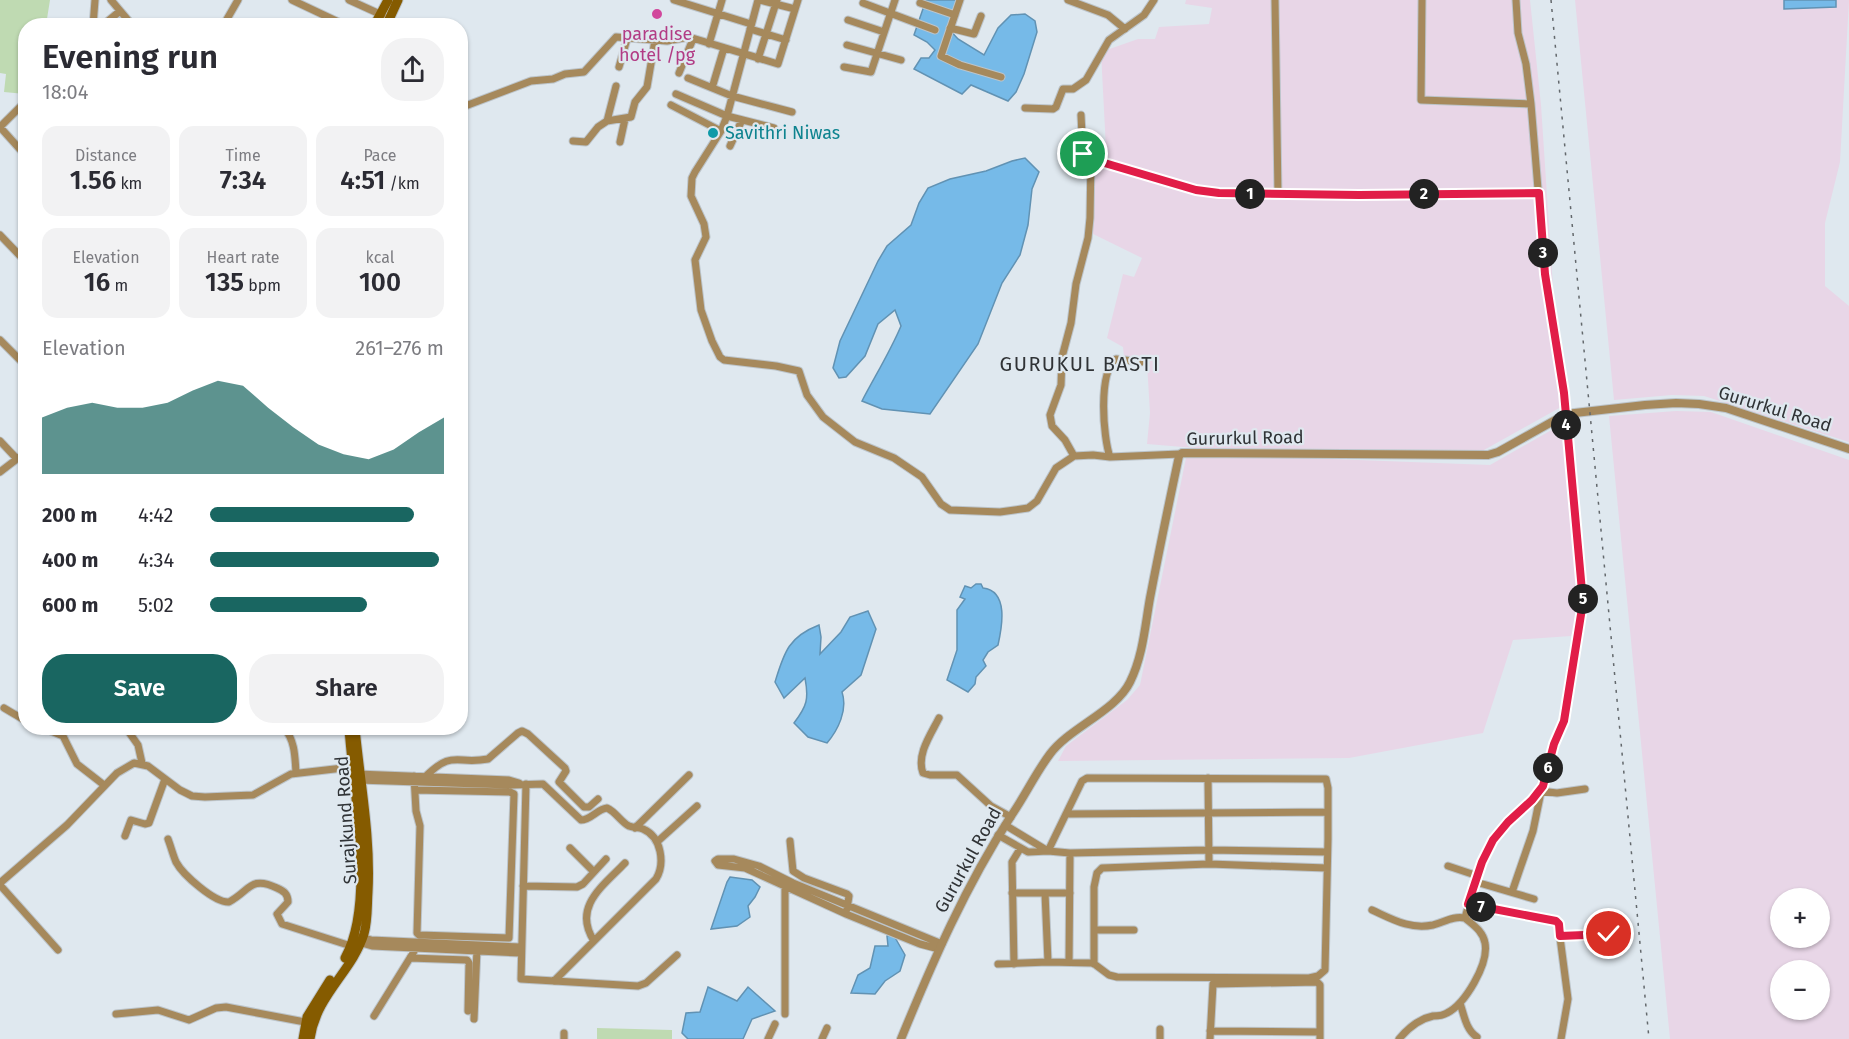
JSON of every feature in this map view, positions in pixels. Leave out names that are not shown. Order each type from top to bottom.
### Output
[{"type":"main road","points":[[385,18],[388,0]]},
{"type":"main road","points":[[386,18],[398,0]]},
{"type":"main road","name":"Surajkund Road","points":[[350,735],[356,775]]},
{"type":"main road","name":"Surajkund Road","points":[[310,1039],[318,1010],[357,941],[361,868],[355,735]]},
{"type":"main road","name":"Surajkund Road","points":[[303,1039],[305,1022],[312,1006],[357,941]]},
{"type":"street","points":[[94,18],[95,0]]},
{"type":"street","points":[[111,0],[126,18]]},
{"type":"street","points":[[228,18],[238,0]]},
{"type":"street","points":[[292,0],[330,18]]},
{"type":"street","points":[[349,0],[383,18]]},
{"type":"street","points":[[674,0],[786,40]]},
{"type":"street","points":[[709,44],[723,0]]},
{"type":"street","points":[[795,9],[776,2],[759,0],[728,116],[722,131],[692,178],[691,196],[704,224],[706,237],[695,260],[700,301],[711,340],[720,357],[724,360],[799,371],[807,395],[824,417],[855,442],[894,458],[921,477],[947,509],[1000,512],[1028,508],[1037,501],[1056,468],[1074,456],[1180,454]]},
{"type":"street","points":[[468,105],[531,81],[584,72],[616,38],[693,39],[779,63],[798,0]]},
{"type":"street","points":[[843,67],[869,72],[895,0]]},
{"type":"street","points":[[960,0],[942,57],[1001,77]]},
{"type":"street","points":[[1068,0],[1108,15],[1125,29]]},
{"type":"street","points":[[1025,108],[1056,107],[1063,89],[1073,89],[1086,80],[1106,45],[1144,15],[1154,0]]},
{"type":"street","points":[[1275,0],[1278,194]]},
{"type":"street","points":[[1422,0],[1421,100],[1531,104]]},
{"type":"street","points":[[1512,892],[1533,831],[1540,792],[1554,744],[1564,721],[1583,602],[1566,414],[1545,274],[1531,104],[1526,64],[1518,33],[1516,0]]},
{"type":"street","points":[[758,59],[776,2]]},
{"type":"street","points":[[863,3],[874,4],[891,14],[935,30]]},
{"type":"street","points":[[920,3],[955,15]]},
{"type":"street","points":[[112,18],[120,11]]},
{"type":"street","points":[[950,28],[974,34],[981,16]]},
{"type":"street","points":[[848,20],[884,32]]},
{"type":"street","points":[[619,67],[627,39]]},
{"type":"street","points":[[573,141],[586,142],[598,127],[607,121],[630,117],[634,104],[647,87],[655,39]]},
{"type":"street","points":[[679,73],[693,39]]},
{"type":"street","points":[[847,45],[901,60]]},
{"type":"street","points":[[712,88],[724,48]]},
{"type":"street","points":[[688,78],[732,96],[792,112]]},
{"type":"street","points":[[607,121],[615,86]]},
{"type":"street","points":[[676,94],[728,116],[774,128]]},
{"type":"street","points":[[671,105],[722,131]]},
{"type":"street","points":[[18,109],[0,127],[18,147]]},
{"type":"street","points":[[1081,116],[1083,154],[1086,158],[1207,192],[1539,193]]},
{"type":"street","points":[[620,142],[625,119]]},
{"type":"street","points":[[730,146],[742,120]]},
{"type":"street","points":[[1074,456],[1050,420],[1061,385],[1062,357],[1089,232],[1091,159]]},
{"type":"street","points":[[0,235],[18,254]]},
{"type":"street","points":[[0,340],[18,358]]},
{"type":"street","points":[[1110,457],[1105,435],[1106,374],[1116,358],[1141,362]]},
{"type":"street","name":"Gururkul Road","points":[[901,1039],[965,894],[998,835],[1054,748],[1112,702],[1130,682],[1142,647],[1180,454],[1184,452],[1222,452],[1488,455],[1498,452],[1566,414],[1645,405],[1699,404],[1726,408],[1849,449]]},
{"type":"street","points":[[0,441],[17,459],[0,472]]},
{"type":"street","points":[[4,708],[18,716]]},
{"type":"street","points":[[939,718],[922,754],[920,766],[923,773],[957,775],[991,806],[1011,817]]},
{"type":"street","points":[[414,783],[446,760],[488,759],[522,731],[565,768],[566,771],[559,782],[584,807],[589,807],[598,799]]},
{"type":"street","points":[[61,735],[76,764],[104,785]]},
{"type":"street","points":[[131,735],[138,745],[142,763]]},
{"type":"street","points":[[290,735],[296,773]]},
{"type":"street","points":[[58,950],[0,884],[67,825],[104,785],[134,763],[142,763],[192,796],[253,795],[286,776],[296,773],[356,775],[514,794],[510,937],[418,945]]},
{"type":"street","points":[[635,828],[689,775]]},
{"type":"street","points":[[425,777],[509,780],[524,784]]},
{"type":"street","points":[[998,964],[1069,962],[1094,964],[1103,972],[1115,977],[1309,978],[1318,976],[1325,970],[1328,781],[1324,778],[1087,778],[1082,781],[1048,851]]},
{"type":"street","points":[[1208,778],[1209,864]]},
{"type":"street","points":[[125,836],[131,820],[149,823],[165,779]]},
{"type":"street","points":[[414,783],[546,785],[581,820],[605,808],[611,810],[628,825],[646,831],[657,842],[661,857],[658,876],[554,981]]},
{"type":"street","points":[[414,783],[416,811],[420,826],[417,933],[455,941],[477,949]]},
{"type":"street","points":[[524,784],[520,979],[641,985],[677,955]]},
{"type":"street","points":[[1465,918],[1485,855],[1499,831],[1540,792],[1562,793],[1585,789]]},
{"type":"street","points":[[657,842],[697,806]]},
{"type":"street","points":[[1066,814],[1328,812]]},
{"type":"street","points":[[1005,825],[1048,851]]},
{"type":"street","points":[[998,835],[1020,849],[1034,853],[1208,850],[1327,852]]},
{"type":"street","points":[[168,839],[181,870],[218,900],[229,902],[251,884],[258,882],[284,891],[288,896],[288,902],[277,914],[282,924],[357,941],[371,940],[463,951],[520,950]]},
{"type":"street","points":[[790,842],[793,871],[804,878],[847,894],[849,896],[846,914]]},
{"type":"street","points":[[570,848],[594,872]]},
{"type":"street","points":[[1014,964],[1012,862],[1020,849]]},
{"type":"street","points":[[1069,962],[1070,853]]},
{"type":"street","points":[[523,886],[574,888],[583,884],[606,859]]},
{"type":"street","points":[[734,859],[749,863],[940,947],[920,944],[846,914],[745,868],[718,865],[715,861],[734,859]]},
{"type":"street","points":[[594,941],[586,928],[589,904],[625,863]]},
{"type":"street","points":[[1094,964],[1094,887],[1097,873],[1102,868],[1209,864],[1327,867]]},
{"type":"street","points":[[1448,866],[1534,899]]},
{"type":"street","points":[[785,886],[785,1014]]},
{"type":"street","points":[[1012,893],[1070,893]]},
{"type":"street","points":[[1046,893],[1048,962]]},
{"type":"street","points":[[1468,904],[1552,920],[1559,924],[1562,967],[1568,999],[1561,1039]]},
{"type":"street","points":[[1372,910],[1411,926],[1434,925],[1454,917],[1465,918],[1480,932],[1485,943],[1478,973],[1470,991],[1460,1003],[1446,1014],[1418,1022],[1399,1039]]},
{"type":"street","points":[[1094,930],[1134,930]]},
{"type":"street","points":[[1560,936],[1609,934]]},
{"type":"street","points":[[374,1016],[418,945]]},
{"type":"street","points":[[474,1019],[477,949]]},
{"type":"street","points":[[462,960],[463,951]]},
{"type":"street","points":[[410,958],[467,960],[469,963],[468,1011]]},
{"type":"street","points":[[1317,982],[1320,985],[1320,1036],[1210,1035],[1213,984],[1317,982]]},
{"type":"street","points":[[1460,1003],[1468,1026],[1477,1037]]},
{"type":"street","points":[[116,1014],[158,1010],[189,1020],[223,1007],[305,1022]]},
{"type":"street","points":[[768,1039],[775,1024]]},
{"type":"street","points":[[822,1039],[827,1028]]},
{"type":"street","points":[[1160,1029],[1160,1039]]},
{"type":"shaded area","points":[[1186,0],[1530,0],[1541,105],[1561,407],[1484,450],[1195,448],[1147,444],[1150,413],[1147,363],[1124,357],[1123,347],[1107,338],[1123,274],[1134,277],[1142,258],[1087,231],[1088,162],[1107,168],[1101,52],[1138,39],[1155,39],[1159,27],[1209,24],[1212,8],[1185,4]]},
{"type":"shaded area","points":[[1575,0],[1849,0],[1840,162],[1825,223],[1825,286],[1849,306],[1849,442],[1704,396],[1672,395],[1614,400]]},
{"type":"shaded area","points":[[1676,411],[1711,412],[1849,460],[1849,1039],[1670,1039],[1609,416]]},
{"type":"shaded area","points":[[1562,424],[1579,613],[1571,636],[1513,640],[1483,733],[1349,758],[1058,761],[1066,746],[1127,700],[1140,685],[1186,458],[1305,458],[1490,465]]},
{"type":"green space","points":[[0,0],[50,0],[47,18],[18,18],[18,93],[4,92],[6,74],[0,73]]},
{"type":"green space","points":[[597,1028],[672,1030],[672,1039],[597,1039]]},
{"type":"water","points":[[926,0],[958,0],[948,28],[958,39],[984,55],[998,28],[1011,15],[1025,14],[1035,21],[1037,32],[1024,74],[1016,92],[1008,101],[971,85],[962,94],[914,69],[921,58],[929,58],[935,50],[927,42],[914,35]]},
{"type":"water","points":[[1784,0],[1836,0],[1836,7],[1784,9]]},
{"type":"water","points":[[1025,158],[1039,172],[1032,189],[1028,225],[1020,255],[1002,283],[978,344],[930,414],[882,409],[862,401],[901,326],[895,310],[878,324],[865,356],[846,377],[839,378],[833,368],[840,341],[887,246],[911,225],[919,203],[928,188],[950,179],[986,171]]},
{"type":"water","points":[[976,584],[981,584],[983,588],[997,596],[1002,611],[1002,620],[998,645],[988,652],[983,660],[986,666],[976,677],[975,684],[968,692],[947,680],[957,650],[957,610],[965,599],[960,597],[965,586],[971,588]]},
{"type":"water","points":[[868,611],[876,629],[861,675],[842,692],[844,706],[838,726],[827,743],[808,737],[794,723],[806,702],[805,678],[784,698],[775,682],[785,654],[800,635],[819,625],[820,654],[841,632],[850,617]]},
{"type":"water","points":[[730,877],[752,880],[760,887],[748,906],[750,917],[737,926],[711,929],[727,882]]},
{"type":"water","points":[[893,934],[905,955],[900,971],[885,981],[875,994],[851,993],[858,975],[870,968],[875,946],[888,946],[887,936]]},
{"type":"water","points":[[708,987],[737,1001],[748,987],[775,1011],[752,1019],[743,1039],[688,1039],[682,1033],[686,1013],[700,1012]]},
{"type":"railway","points":[[1551,0],[1649,1039]]},
{"type":"place","name":"paradise hotel /pg","points":[[657,14]]},
{"type":"place","name":"Savithri Niwas","points":[[713,133]]},
{"type":"district","name":"GURUKUL BASTI","points":[[1080,364]]},
{"type":"route","points":[[1083,154],[1086,158],[1207,192],[1359,195],[1539,193],[1545,274],[1564,393],[1583,602],[1564,721],[1554,744],[1543,786],[1493,840],[1482,862],[1468,904],[1556,921],[1559,924],[1560,936],[1609,934]]}]
